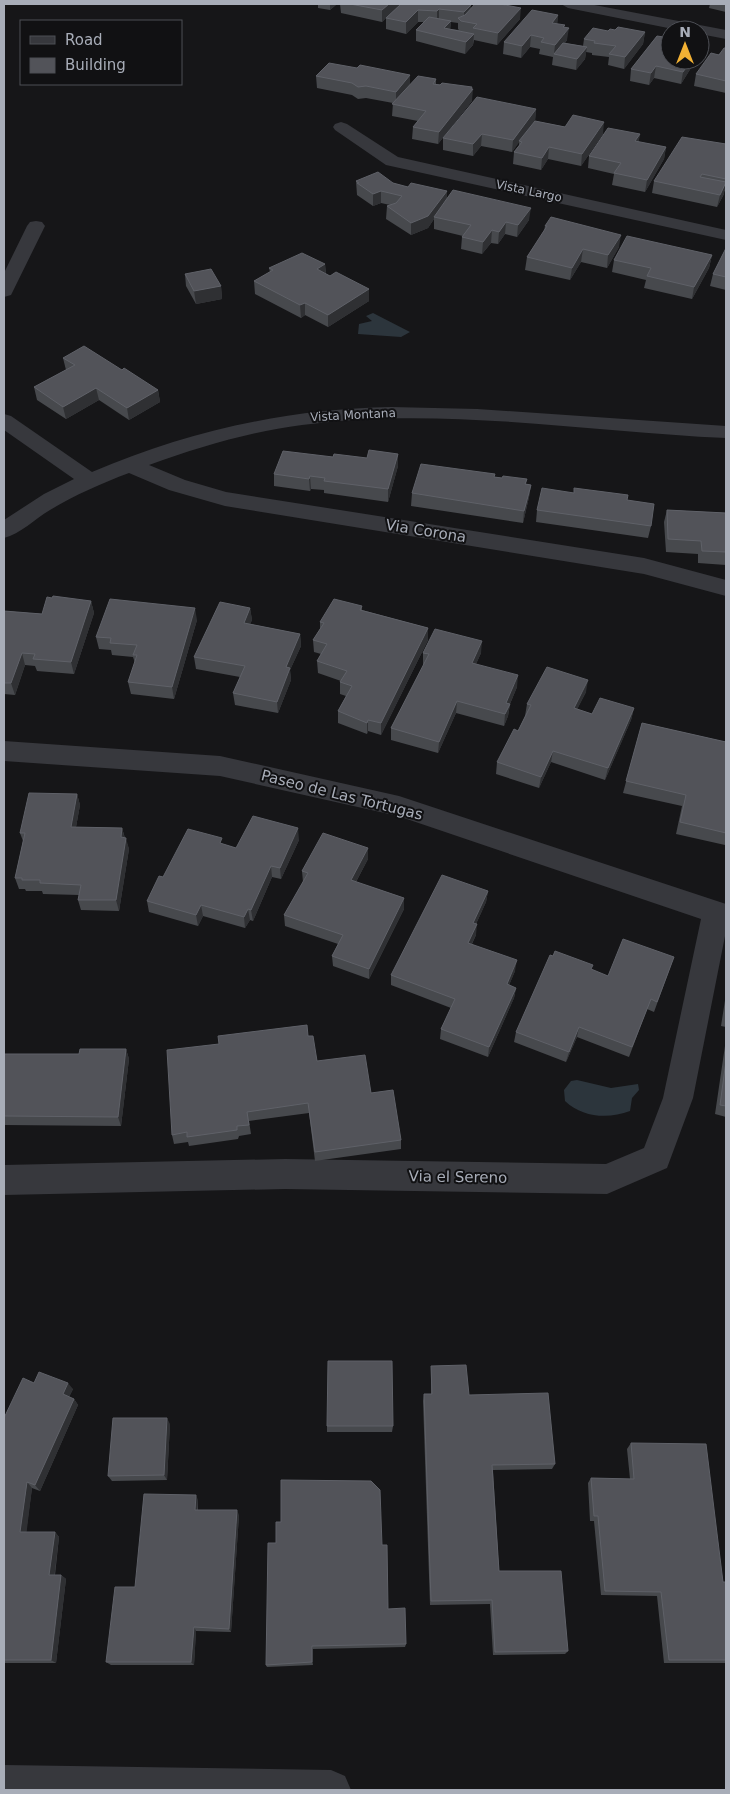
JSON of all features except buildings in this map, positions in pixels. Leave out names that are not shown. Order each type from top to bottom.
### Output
[{"type":"street","points":[[568,4],[726,35]]},
{"type":"street","name":"Vista Largo","points":[[341,127],[392,162],[726,234]]},
{"type":"street","points":[[4,291],[36,226]]},
{"type":"street","name":"Vista Montana","points":[[4,531],[56,498],[90,480],[129,465],[180,446],[233,430],[304,418],[369,413],[480,415],[726,432]]},
{"type":"street","points":[[4,420],[20,433],[90,480]]},
{"type":"street","name":"Via Corona","points":[[129,465],[177,485],[225,499],[644,566],[726,588]]},
{"type":"street","name":"Paseo de Las Tortugas","points":[[4,751],[26,751],[220,766],[277,778],[399,806],[721,914]]},
{"type":"street","name":"Via el Sereno","points":[[4,1180],[285,1174],[607,1179],[656,1158],[678,1098],[721,914]]},
{"type":"street","points":[[4,1785],[331,1790]]},
{"type":"shaded area","points":[[373,313],[410,332],[401,337],[358,334],[359,324],[372,321],[366,316]]},
{"type":"shaded area","points":[[577,1080],[611,1088],[638,1084],[639,1090],[632,1098],[630,1111],[605,1116],[588,1114],[572,1107],[565,1101],[564,1090],[571,1081]]}]
